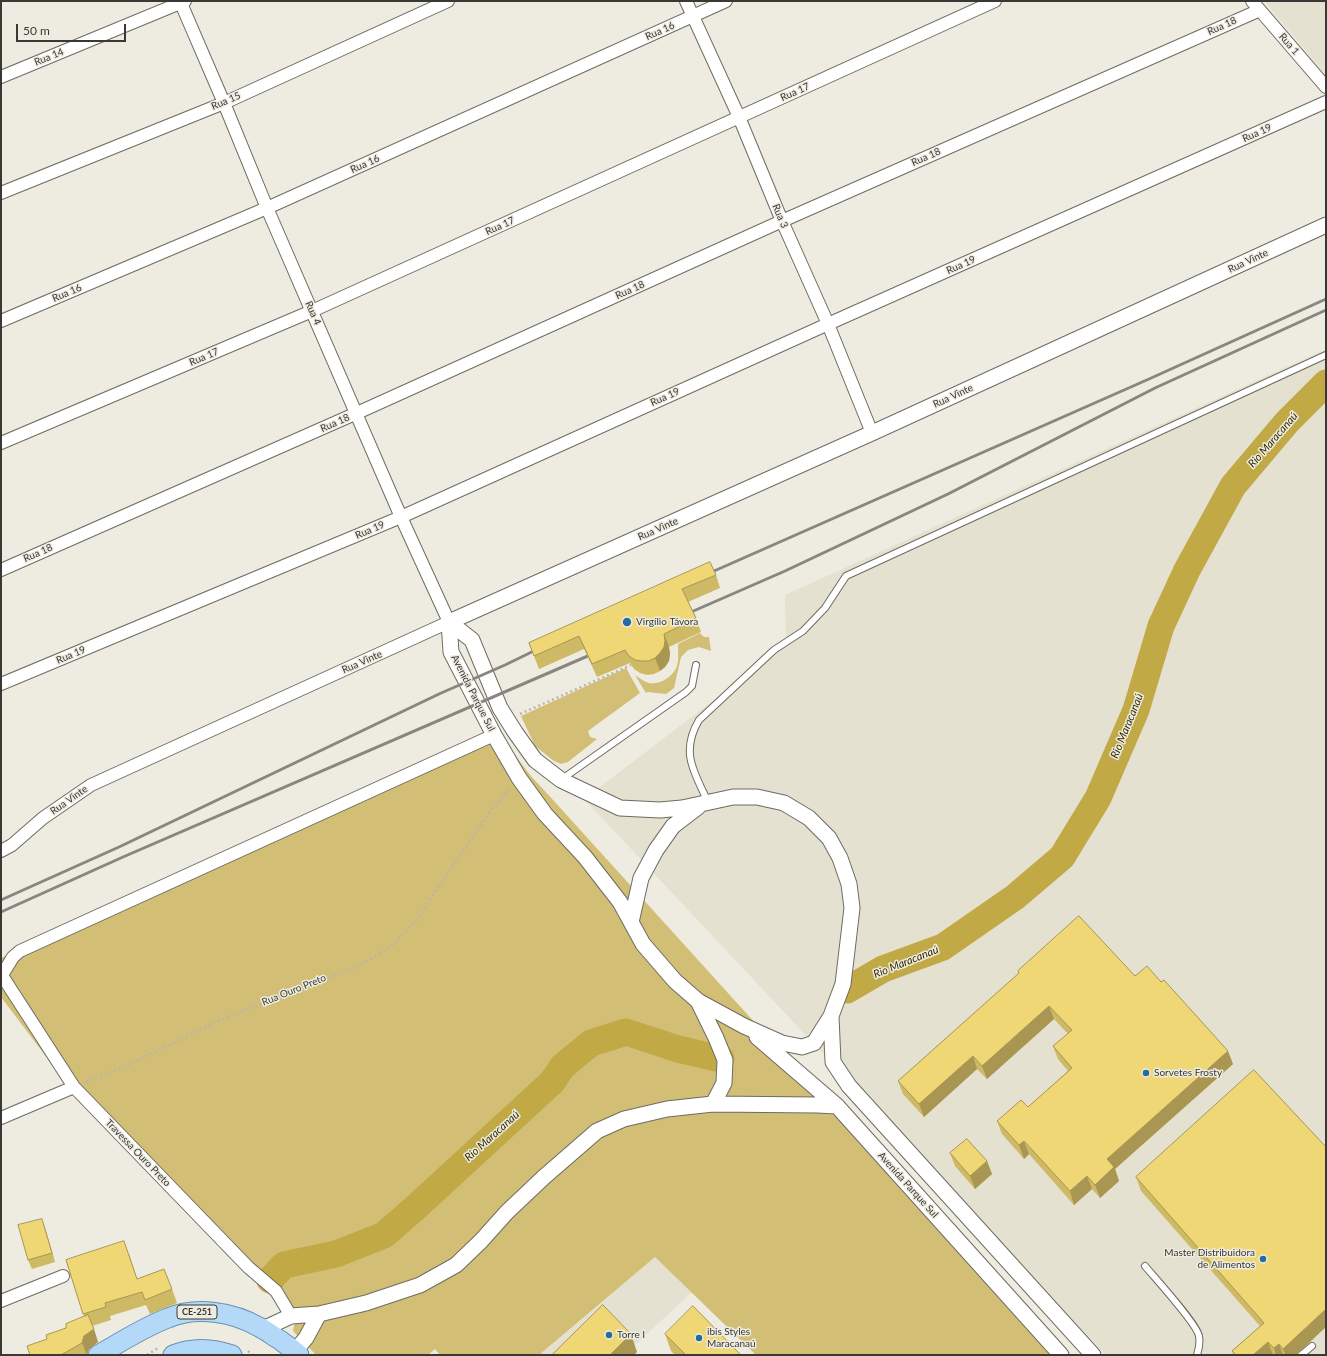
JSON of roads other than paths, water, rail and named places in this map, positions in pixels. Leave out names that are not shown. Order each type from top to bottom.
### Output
[{"type":"main road","name":"CE-251","points":[[98,1355],[169,1317],[188,1313],[205,1312],[222,1314],[249,1322],[263,1329],[297,1353]]},
{"type":"main road","points":[[173,1355],[196,1349],[204,1349],[225,1354]]},
{"type":"street","name":"Rua 15","points":[[1,193],[224,103],[448,1]]},
{"type":"street","name":"Rua 3","points":[[686,1],[828,324],[872,433]]},
{"type":"street","name":"Rua 16","points":[[1,321],[267,208],[726,1]]},
{"type":"street","name":"Rua 17","points":[[1,443],[312,312],[995,1]]},
{"type":"street","name":"Rua 4","points":[[182,2],[267,208],[401,517],[449,622]]},
{"type":"street","name":"Rua 14","points":[[1,77],[182,2]]},
{"type":"street","name":"Rua 1","points":[[1256,5],[1326,87]]},
{"type":"street","name":"Rua 18","points":[[1,570],[357,413],[1256,5]]},
{"type":"street","name":"Rua 19","points":[[1,684],[401,517],[828,324],[1326,102]]},
{"type":"street","name":"Rua Vinte","points":[[1,851],[91,784],[872,433],[1326,226]]},
{"type":"street","name":"Avenida Parque Sul","points":[[449,622],[472,640],[500,708],[534,760],[561,780],[620,808],[660,810],[682,808],[733,797],[757,797],[784,803],[809,818],[829,838],[840,858],[849,884],[852,908],[843,984],[831,1016],[814,1043],[802,1047],[782,1043],[744,1026],[698,1001],[675,981],[643,944],[620,902],[594,868],[545,814],[519,778],[494,736],[451,652],[449,622]]},
{"type":"street","points":[[2,975],[12,957],[20,951],[494,736]]},
{"type":"street","points":[[631,922],[642,878],[656,850],[673,826],[706,802]]},
{"type":"street","name":"Travessa Ouro Preto","points":[[2,975],[74,1087],[248,1267],[276,1291],[291,1316]]},
{"type":"street","points":[[698,1001],[725,1060],[724,1083],[713,1104]]},
{"type":"street","name":"Avenida Parque Sul","points":[[831,1016],[833,1062],[848,1086],[1093,1355]]},
{"type":"street","name":"Avenida Parque Sul","points":[[744,1026],[837,1106],[1061,1355]]},
{"type":"street","points":[[1,1118],[74,1087]]},
{"type":"street","points":[[263,1329],[291,1316],[319,1314],[366,1303],[420,1285],[456,1265],[481,1241],[507,1212],[544,1177],[597,1131],[624,1119],[667,1109],[713,1104],[817,1104],[837,1106]]},
{"type":"street","points":[[1,1301],[63,1276]]},
{"type":"street","points":[[297,1353],[319,1314]]},
{"type":"lane","points":[[706,802],[691,764],[689,748],[692,730],[699,720],[774,650],[803,631],[825,608],[846,576],[1326,355]]},
{"type":"lane","points":[[561,780],[686,692],[692,686],[696,665]]},
{"type":"lane","points":[[1145,1266],[1192,1324],[1199,1335],[1197,1355]]},
{"type":"lane","points":[[1302,1355],[1312,1346]]},
{"type":"waterway","name":"Rio Maracanaú","points":[[847,990],[883,969],[943,947],[1015,897],[1062,857],[1098,798],[1136,710],[1161,626],[1187,570],[1233,486],[1287,422],[1326,383]]},
{"type":"waterway","name":"Rio Maracanaú","points":[[270,1280],[284,1265],[336,1254],[384,1235],[552,1082],[563,1066],[591,1043],[626,1032],[678,1049],[721,1059]]},
{"type":"railway","points":[[705,575],[1149,379],[1326,299]]},
{"type":"railway","points":[[682,616],[785,571],[948,494],[1155,388],[1326,310]]},
{"type":"railway","points":[[1,900],[119,847],[439,694],[542,647]]},
{"type":"railway","points":[[1,912],[123,857],[597,652]]},
{"type":"place","name":"Virgílio Távora","points":[[627,622]]},
{"type":"place","name":"Sorvetes Frosty","points":[[1146,1073]]},
{"type":"place","name":"Master Distribuidora de Alimentos","points":[[1263,1259]]},
{"type":"place","name":"Torre I","points":[[609,1335]]},
{"type":"place","name":"ibis Styles Maracanaú","points":[[699,1338]]}]
